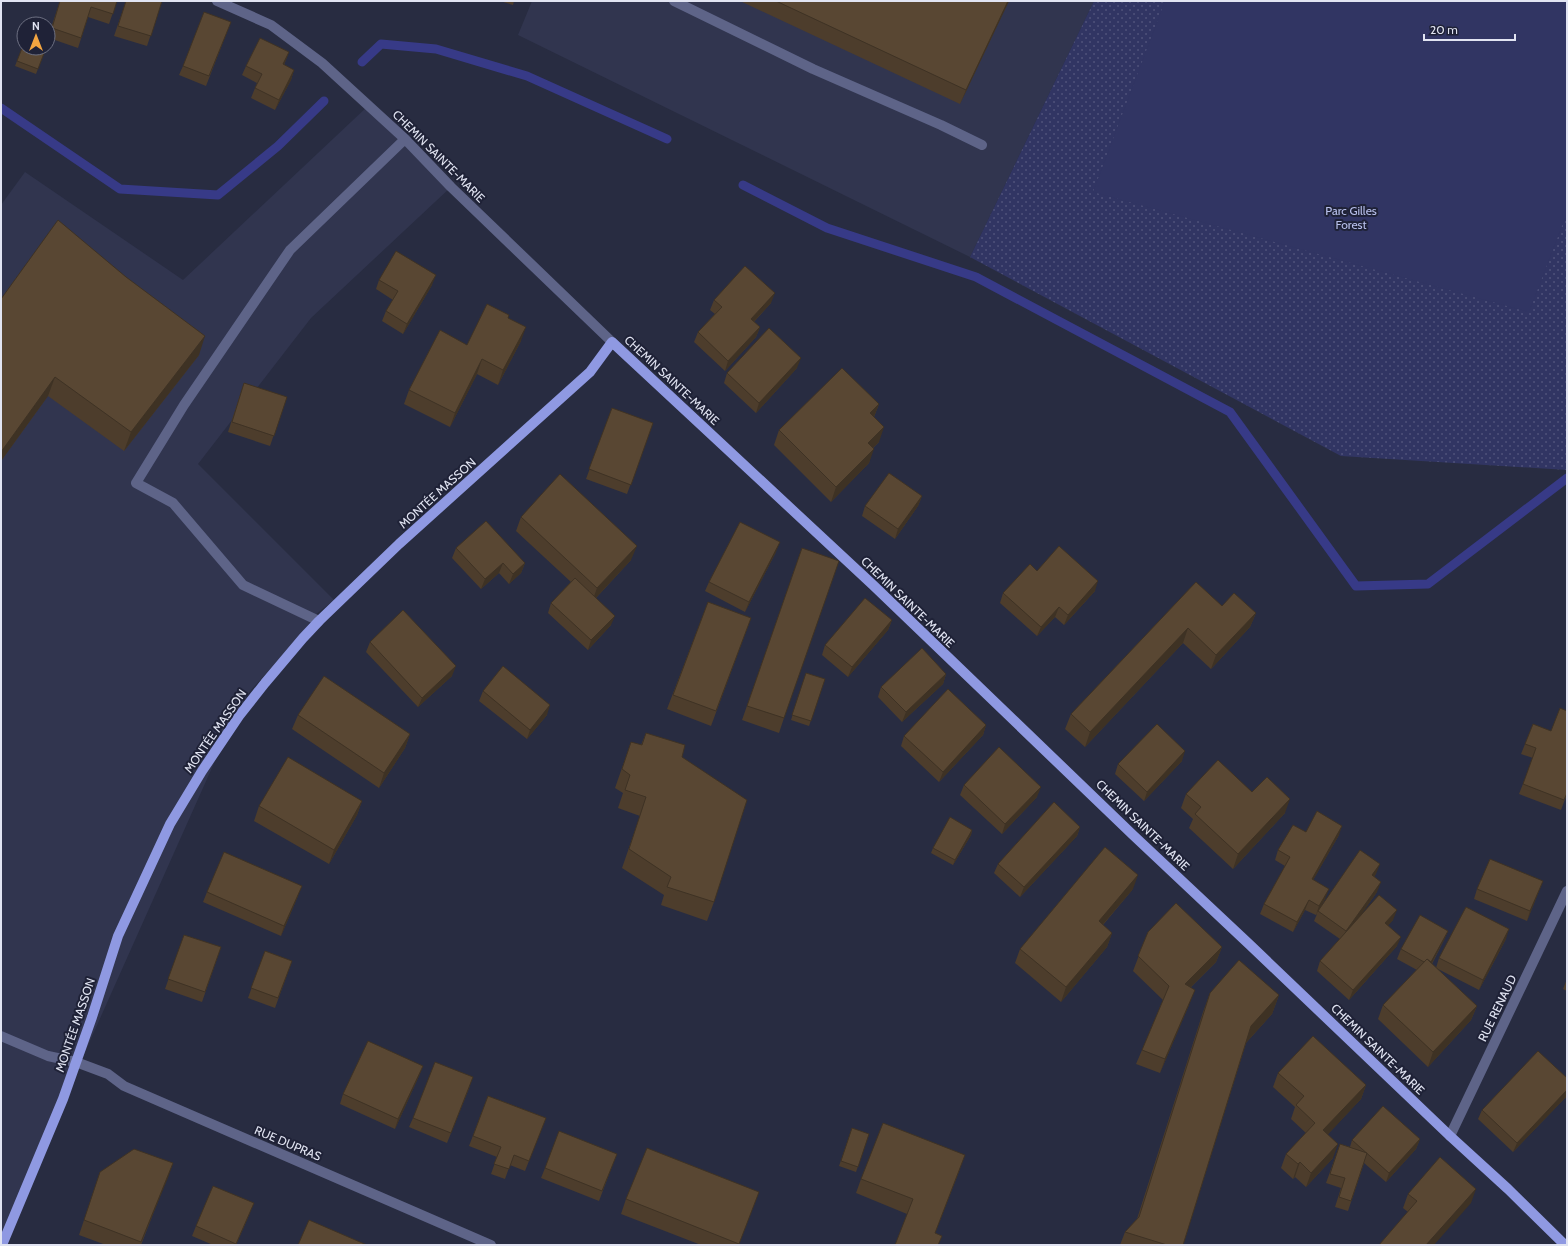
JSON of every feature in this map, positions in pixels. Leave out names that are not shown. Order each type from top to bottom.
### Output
[{"type":"main road","name":"MONTÉE MASSON","points":[[2,1245],[76,1062],[118,936],[170,824],[202,771],[239,716],[278,666],[319,621],[399,544],[590,372],[612,342]]},
{"type":"main road","name":"CHEMIN SAINTE-MARIE","points":[[612,342],[873,585],[1133,835],[1256,950],[1450,1136],[1508,1189],[1565,1245]]},
{"type":"street","name":"CHEMIN SAINTE-MARIE","points":[[217,1],[278,29],[322,63],[405,139],[473,208],[612,342]]},
{"type":"street","points":[[674,1],[813,69],[941,125],[982,145]]},
{"type":"street","points":[[319,621],[243,585],[173,502],[136,483],[184,405],[290,250],[405,139]]},
{"type":"street","name":"RUE RENAUD","points":[[1450,1136],[1567,891]]},
{"type":"street","name":"RUE DUPRAS","points":[[1,1036],[48,1056],[76,1062],[108,1074],[124,1086],[491,1245]]},
{"type":"shaded area","points":[[532,1],[1094,1],[970,257],[518,35]]},
{"type":"shaded area","points":[[369,105],[451,187],[311,318],[198,464],[334,600],[315,615],[301,635],[251,690],[236,714],[77,1070],[1,1245],[1,205],[25,172],[183,280]]},
{"type":"green space","name":"Parc Gilles Forest","points":[[1094,1],[1567,1],[1567,470],[1341,456],[970,257]]},
{"type":"green space","points":[[1165,1],[1567,1],[1567,213],[1529,312],[1093,192]]},
{"type":"building","points":[[60,1],[117,1],[113,14],[91,7],[81,38],[56,29],[56,16]]},
{"type":"building","points":[[126,1],[162,1],[151,36],[118,26]]},
{"type":"building","points":[[776,1],[1008,1],[966,90]]},
{"type":"building","points":[[204,12],[231,22],[209,76],[183,66]]},
{"type":"building","points":[[260,38],[289,52],[283,64],[294,70],[279,100],[255,88],[262,74],[246,66]]},
{"type":"building","points":[[19,56],[43,56],[38,69],[17,61]]},
{"type":"building","points":[[58,220],[126,277],[205,336],[131,432],[55,377],[1,452],[1,299]]},
{"type":"building","points":[[396,251],[436,275],[407,324],[386,311],[398,291],[379,280]]},
{"type":"building","points":[[745,266],[775,293],[751,319],[760,327],[728,361],[698,332],[722,307],[714,300]]},
{"type":"building","points":[[487,304],[509,315],[508,318],[526,327],[503,370],[482,359],[455,413],[409,390],[440,330],[467,345]]},
{"type":"building","points":[[769,328],[801,358],[759,403],[727,373]]},
{"type":"building","points":[[842,368],[879,404],[870,413],[884,427],[868,443],[874,449],[836,487],[779,430]]},
{"type":"building","points":[[244,383],[287,397],[274,436],[232,422]]},
{"type":"building","points":[[612,408],[653,423],[631,485],[589,469]]},
{"type":"building","points":[[889,473],[922,496],[898,529],[865,506]]},
{"type":"building","points":[[560,474],[637,546],[597,588],[521,517]]},
{"type":"building","points":[[486,521],[525,563],[513,574],[503,563],[485,579],[456,548]]},
{"type":"building","points":[[740,522],[780,542],[749,602],[709,582]]},
{"type":"building","points":[[1059,546],[1098,581],[1068,615],[1059,607],[1041,627],[1003,593],[1030,564],[1037,571]]},
{"type":"building","points":[[802,548],[839,561],[784,718],[747,706]]},
{"type":"building","points":[[575,578],[615,616],[591,640],[551,603]]},
{"type":"building","points":[[1196,582],[1222,606],[1234,593],[1256,613],[1216,655],[1188,628],[1090,732],[1071,714]]},
{"type":"building","points":[[865,598],[892,620],[852,667],[825,645]]},
{"type":"building","points":[[708,602],[751,618],[716,711],[673,695]]},
{"type":"building","points":[[403,610],[456,666],[422,698],[370,642]]},
{"type":"building","points":[[922,648],[946,674],[906,712],[881,687]]},
{"type":"building","points":[[503,666],[550,705],[530,730],[483,691]]},
{"type":"building","points":[[806,673],[825,679],[811,721],[792,715]]},
{"type":"building","points":[[324,676],[410,734],[384,773],[298,715]]},
{"type":"building","points":[[948,689],[986,725],[943,772],[904,736]]},
{"type":"building","points":[[1560,708],[1567,711],[1567,793],[1564,800],[1523,784],[1536,748],[1525,744],[1533,724],[1551,731]]},
{"type":"building","points":[[1157,724],[1185,751],[1147,792],[1118,764]]},
{"type":"building","points":[[646,733],[685,745],[682,757],[747,800],[714,902],[667,887],[671,877],[629,849],[646,797],[625,790],[630,775],[622,769],[631,742],[642,745]]},
{"type":"building","points":[[999,747],[1041,787],[1005,824],[964,785]]},
{"type":"building","points":[[288,757],[362,801],[334,850],[259,806]]},
{"type":"building","points":[[1218,760],[1252,792],[1267,777],[1290,799],[1238,854],[1195,814],[1201,807],[1186,794]]},
{"type":"building","points":[[1054,802],[1080,827],[1024,887],[998,864]]},
{"type":"building","points":[[1317,811],[1342,826],[1312,879],[1329,889],[1319,906],[1309,900],[1297,922],[1264,904],[1290,857],[1278,850],[1293,825],[1306,832]]},
{"type":"building","points":[[950,817],[972,830],[955,860],[933,848]]},
{"type":"building","points":[[1105,847],[1138,875],[1099,921],[1112,933],[1066,987],[1020,949]]},
{"type":"building","points":[[1360,850],[1380,864],[1372,875],[1381,882],[1346,931],[1318,911]]},
{"type":"building","points":[[224,852],[302,886],[284,926],[207,892]]},
{"type":"building","points":[[1490,859],[1543,881],[1530,911],[1477,889]]},
{"type":"building","points":[[1379,895],[1397,910],[1385,923],[1401,937],[1353,990],[1320,961]]},
{"type":"building","points":[[1176,903],[1222,947],[1185,984],[1195,990],[1165,1059],[1142,1050],[1169,986],[1138,956],[1148,932]]},
{"type":"building","points":[[1466,907],[1509,929],[1483,980],[1439,958]]},
{"type":"building","points":[[1420,915],[1448,931],[1431,962],[1427,959],[1424,962],[1401,949]]},
{"type":"building","points":[[184,935],[221,947],[205,992],[168,979]]},
{"type":"building","points":[[265,951],[292,961],[278,998],[251,988]]},
{"type":"building","points":[[1427,959],[1477,1006],[1433,1052],[1383,1005]]},
{"type":"building","points":[[1239,960],[1279,995],[1251,1026],[1183,1245],[1167,1245],[1125,1232],[1139,1217],[1210,993]]},
{"type":"building","points":[[1313,1036],[1366,1085],[1323,1130],[1338,1144],[1311,1173],[1300,1162],[1298,1164],[1286,1154],[1315,1123],[1296,1105],[1304,1096],[1278,1073]]},
{"type":"building","points":[[368,1041],[423,1066],[398,1119],[343,1094]]},
{"type":"building","points":[[1538,1051],[1567,1078],[1567,1090],[1517,1143],[1482,1110]]},
{"type":"building","points":[[435,1062],[473,1077],[451,1133],[413,1118]]},
{"type":"building","points":[[488,1096],[546,1118],[529,1161],[514,1155],[509,1169],[494,1164],[501,1147],[473,1136]]},
{"type":"building","points":[[1383,1106],[1420,1139],[1389,1173],[1352,1140]]},
{"type":"building","points":[[883,1123],[965,1155],[935,1233],[942,1236],[938,1245],[895,1245],[913,1199],[861,1179]]},
{"type":"building","points":[[852,1128],[869,1134],[858,1167],[841,1161]]},
{"type":"building","points":[[559,1131],[617,1154],[602,1191],[545,1168]]},
{"type":"building","points":[[1340,1144],[1367,1153],[1351,1201],[1339,1197],[1345,1178],[1330,1174]]},
{"type":"building","points":[[647,1148],[759,1192],[739,1244],[626,1199]]},
{"type":"building","points":[[134,1149],[173,1163],[141,1242],[84,1220],[100,1172]]},
{"type":"building","points":[[1440,1157],[1476,1189],[1426,1245],[1379,1245],[1417,1201],[1408,1194]]},
{"type":"building","points":[[213,1186],[254,1203],[236,1244],[196,1226]]},
{"type":"building","points":[[309,1220],[367,1245],[298,1245]]},
{"type":"waterway","points":[[362,62],[381,44],[436,49],[527,76],[667,139]]},
{"type":"waterway","points":[[1,108],[120,189],[218,195],[278,146],[324,101]]},
{"type":"waterway","points":[[743,185],[827,228],[976,277],[1230,412],[1356,586],[1428,584],[1567,478]]}]
